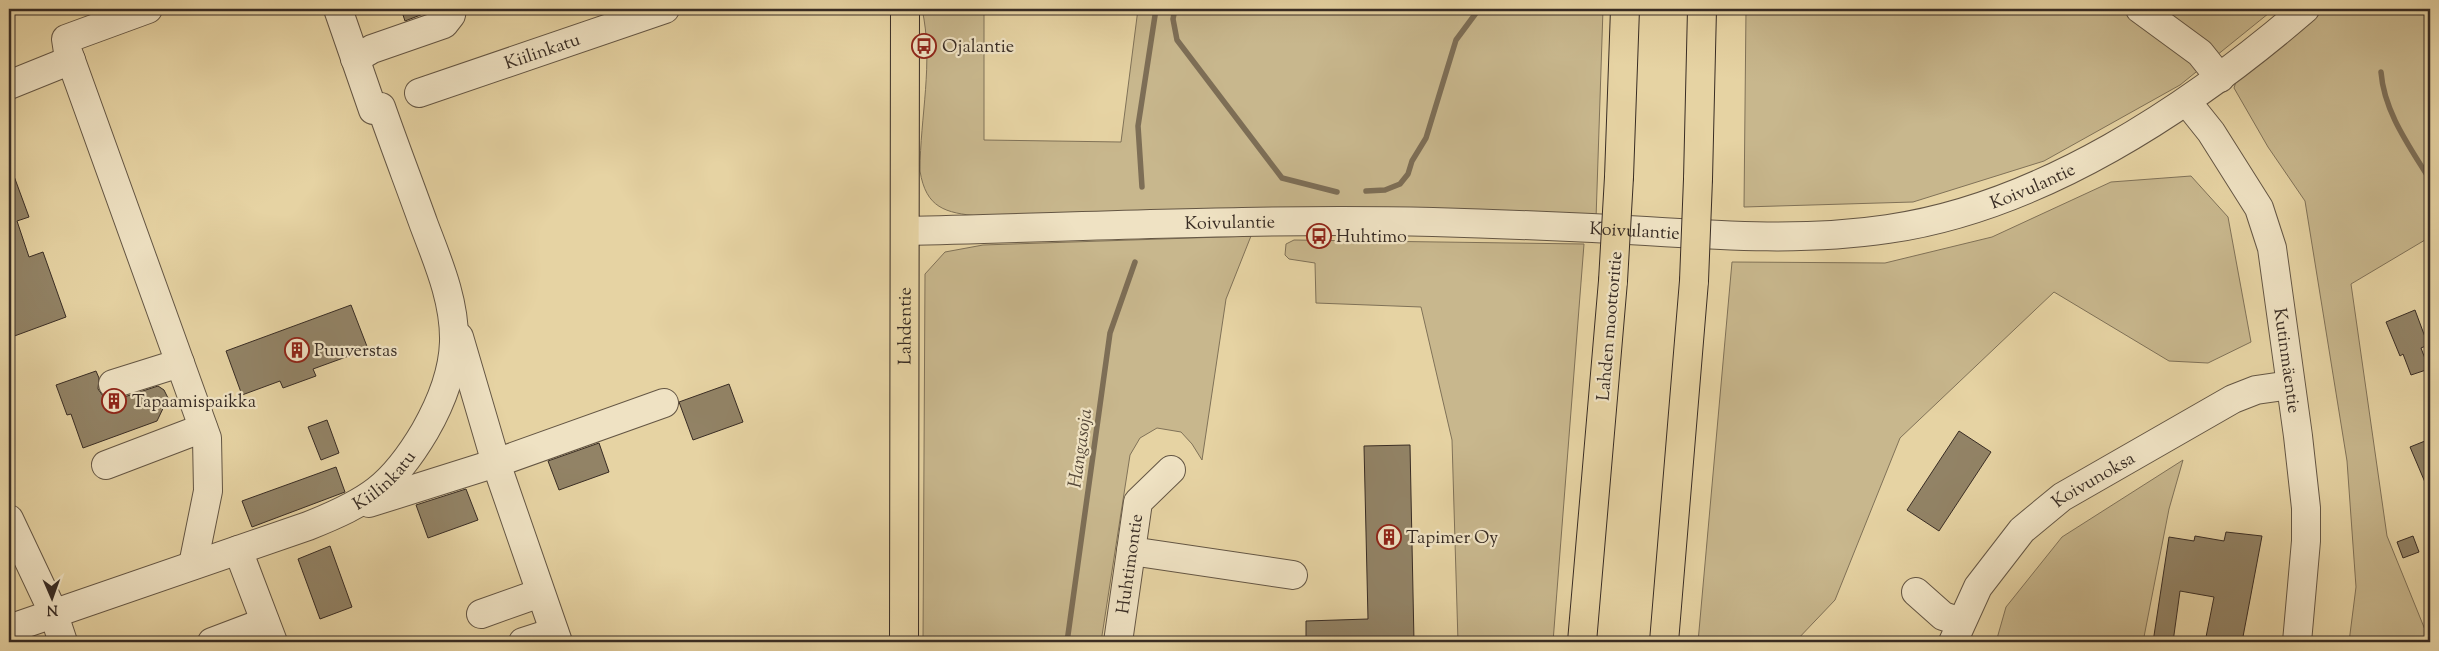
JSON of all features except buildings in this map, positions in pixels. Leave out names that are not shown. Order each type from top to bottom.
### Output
[{"type":"main road","name":"Lahdentie","points":[[904,642],[906,9]]},
{"type":"main road","name":"Lahden moottoritie","points":[[1582,642],[1613,281],[1625,9]]},
{"type":"main road","points":[[1664,642],[1694,281],[1702,9]]},
{"type":"street","points":[[148,9],[66,39],[71,60],[208,445],[208,491],[193,565]]},
{"type":"street","name":"Kiilinkatu","points":[[9,629],[53,612],[308,526],[351,509],[376,492],[394,476],[411,454],[437,410],[451,365],[453,318],[445,282],[377,109],[355,59],[338,9]]},
{"type":"street","points":[[355,59],[372,49],[444,24],[451,15],[452,9]]},
{"type":"street","name":"Kiilinkatu","points":[[419,93],[665,9]]},
{"type":"street","points":[[2140,9],[2200,53],[2220,78]]},
{"type":"street","name":"Koivulantie","points":[[905,231],[1275,222],[1431,222],[1743,237],[1831,234],[1888,229],[1940,218],[1997,200],[2058,175],[2101,154],[2187,102],[2220,78],[2304,9]]},
{"type":"street","points":[[9,85],[71,60]]},
{"type":"street","name":"Kutinmäentie","points":[[2187,102],[2211,132],[2259,208],[2272,248],[2306,508],[2306,541],[2297,642]]},
{"type":"street","points":[[453,318],[496,463],[556,637],[523,642]]},
{"type":"street","points":[[113,384],[180,363]]},
{"type":"street","name":"Koivunoksa","points":[[1957,632],[1978,587],[2022,530],[2062,497],[2233,399],[2256,390],[2290,385]]},
{"type":"street","points":[[351,509],[496,463],[664,403]]},
{"type":"street","points":[[106,465],[203,428]]},
{"type":"street","name":"Huhtimontie","points":[[1118,642],[1138,502],[1171,470]]},
{"type":"street","points":[[9,519],[53,612],[62,642]]},
{"type":"street","points":[[212,642],[269,632],[238,550]]},
{"type":"street","points":[[1131,551],[1292,576]]},
{"type":"street","points":[[481,614],[540,592]]},
{"type":"street","points":[[1916,592],[1943,616],[1957,632]]},
{"type":"shaded area","points":[[922,9],[984,9],[984,140],[1121,142],[1138,9],[1603,9],[1596,219],[979,216],[956,213],[932,201],[923,183],[920,171],[927,69],[927,49]]},
{"type":"shaded area","points":[[1746,9],[2274,9],[2180,85],[2044,161],[1913,202],[1744,207]]},
{"type":"shaded area","points":[[2324,9],[2430,9],[2430,237],[2351,284],[2387,536],[2430,642],[2349,642],[2356,587],[2347,461],[2305,201],[2268,147],[2234,88],[2238,75]]},
{"type":"shaded area","points":[[2191,176],[2228,217],[2251,342],[2208,363],[2169,361],[2054,292],[1900,438],[1835,600],[1795,642],[1698,642],[1732,262],[1885,263],[1992,237],[2111,182]]},
{"type":"shaded area","points":[[1251,236],[1226,299],[1202,460],[1192,444],[1181,432],[1157,428],[1140,438],[1130,455],[1101,642],[923,642],[925,274],[945,252],[983,245]]},
{"type":"shaded area","points":[[1294,240],[1584,244],[1553,642],[1458,642],[1452,440],[1421,307],[1316,303],[1315,263],[1289,259],[1285,255],[1286,244]]},
{"type":"shaded area","points":[[2183,460],[2169,509],[2143,642],[1996,642],[2006,607],[2062,537]]},
{"type":"waterway","name":"Hangasoja","points":[[1142,187],[1138,126],[1156,9]]},
{"type":"waterway","points":[[1175,9],[1173,19],[1177,40],[1282,178],[1337,192]]},
{"type":"waterway","points":[[1366,191],[1385,190],[1400,184],[1408,174],[1412,161],[1426,138],[1456,40],[1479,9]]},
{"type":"waterway","points":[[2381,72],[2387,101],[2399,129],[2430,180]]},
{"type":"waterway","name":"Hangasoja","points":[[1067,642],[1110,333],[1135,262]]},
{"type":"place","name":"Ojalantie","points":[[924,46]]},
{"type":"place","name":"Huhtimo","points":[[1319,236]]},
{"type":"place","name":"Puuverstas","points":[[297,350]]},
{"type":"place","name":"Tapaamispaikka","points":[[114,401]]},
{"type":"place","name":"Tapimer Oy","points":[[1389,537]]}]
